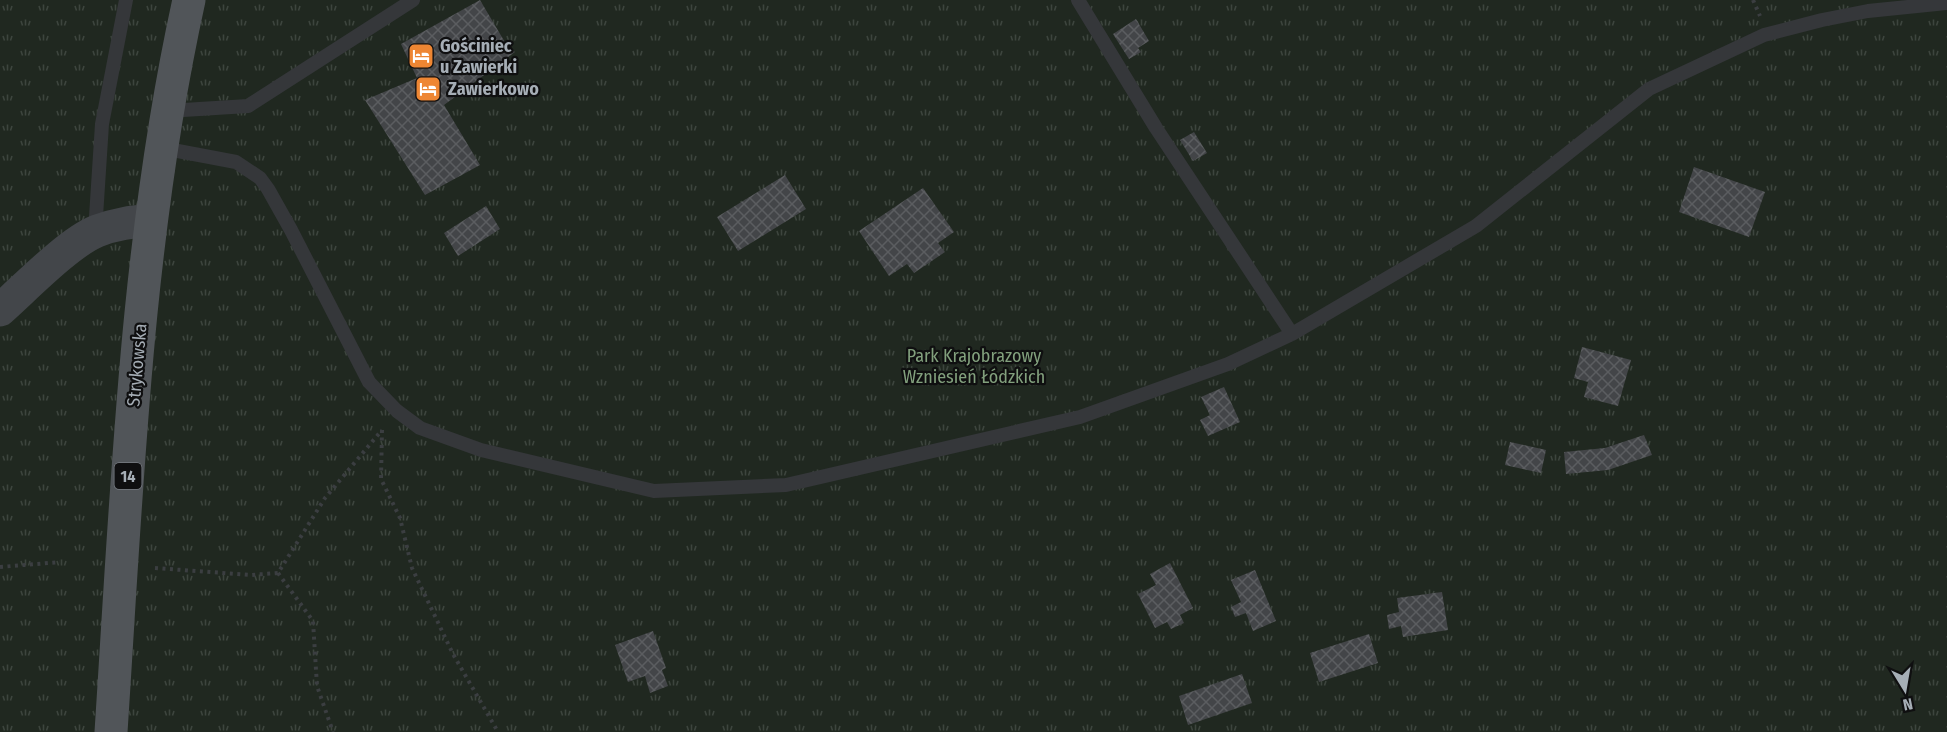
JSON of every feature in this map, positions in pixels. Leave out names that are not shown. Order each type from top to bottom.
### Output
[{"type":"main road","name":"Strykowska","points":[[111,732],[129,455],[152,220],[167,111],[189,0]]},
{"type":"street","points":[[0,310],[69,249],[95,232],[122,223],[152,220]]},
{"type":"lane","points":[[95,232],[102,124],[126,0]]},
{"type":"lane","points":[[167,111],[248,106],[413,0]]},
{"type":"lane","points":[[1078,0],[1156,128],[1292,334]]},
{"type":"lane","points":[[161,148],[236,162],[260,178],[291,230],[369,382],[397,411],[420,428],[481,450],[654,491],[786,485],[1080,417],[1228,364],[1292,334],[1476,226],[1649,89],[1764,35],[1868,11],[1947,3]]},
{"type":"path","points":[[278,573],[325,498],[397,411]]},
{"type":"path","points":[[382,430],[381,479],[400,518],[412,568],[453,654],[498,732]]},
{"type":"path","points":[[0,567],[60,562]]},
{"type":"path","points":[[155,568],[251,575],[278,573]]},
{"type":"path","points":[[278,573],[313,621],[317,686],[333,732]]},
{"type":"green space","name":"Park Krajobrazowy Wzniesień Łódzkich","points":[[0,0],[1947,0],[1947,732],[0,732]]},
{"type":"building","name":"Zawierkowo","points":[[480,0],[506,44],[515,52],[444,105],[480,165],[425,195],[365,100],[417,78],[401,44]]},
{"type":"building","points":[[1136,19],[1149,41],[1138,48],[1141,52],[1129,59],[1113,34]]},
{"type":"building","points":[[1194,132],[1207,153],[1193,161],[1180,140]]},
{"type":"building","points":[[1694,167],[1765,192],[1749,237],[1679,212]]},
{"type":"building","points":[[785,175],[806,209],[738,251],[717,217]]},
{"type":"building","points":[[923,188],[954,232],[938,243],[945,252],[914,273],[907,264],[889,276],[859,231]]},
{"type":"building","points":[[486,206],[500,229],[458,256],[444,233]]},
{"type":"building","points":[[1582,347],[1631,360],[1618,406],[1584,397],[1588,382],[1574,378]]},
{"type":"building","points":[[1224,387],[1240,422],[1208,436],[1200,420],[1210,415],[1201,397]]},
{"type":"building","points":[[1644,435],[1652,455],[1608,470],[1566,474],[1564,452],[1605,448]]},
{"type":"building","points":[[1510,442],[1546,450],[1541,473],[1505,465]]},
{"type":"building","points":[[1170,563],[1193,608],[1180,615],[1184,623],[1171,629],[1167,622],[1155,628],[1138,594],[1156,585],[1150,574]]},
{"type":"building","points":[[1255,570],[1276,621],[1253,631],[1246,613],[1235,617],[1231,607],[1241,602],[1231,580]]},
{"type":"building","points":[[1442,592],[1448,630],[1403,637],[1401,626],[1389,629],[1387,615],[1399,612],[1397,598]]},
{"type":"building","points":[[653,631],[666,668],[662,670],[668,686],[650,693],[645,676],[628,682],[615,645]]},
{"type":"building","points":[[1369,634],[1378,663],[1319,682],[1310,653]]},
{"type":"building","points":[[1242,674],[1252,703],[1188,725],[1179,696]]},
{"type":"place","name":"Gościniec u Zawierki","points":[[421,56]]},
{"type":"place","name":"Zawierkowo","points":[[428,89]]}]
